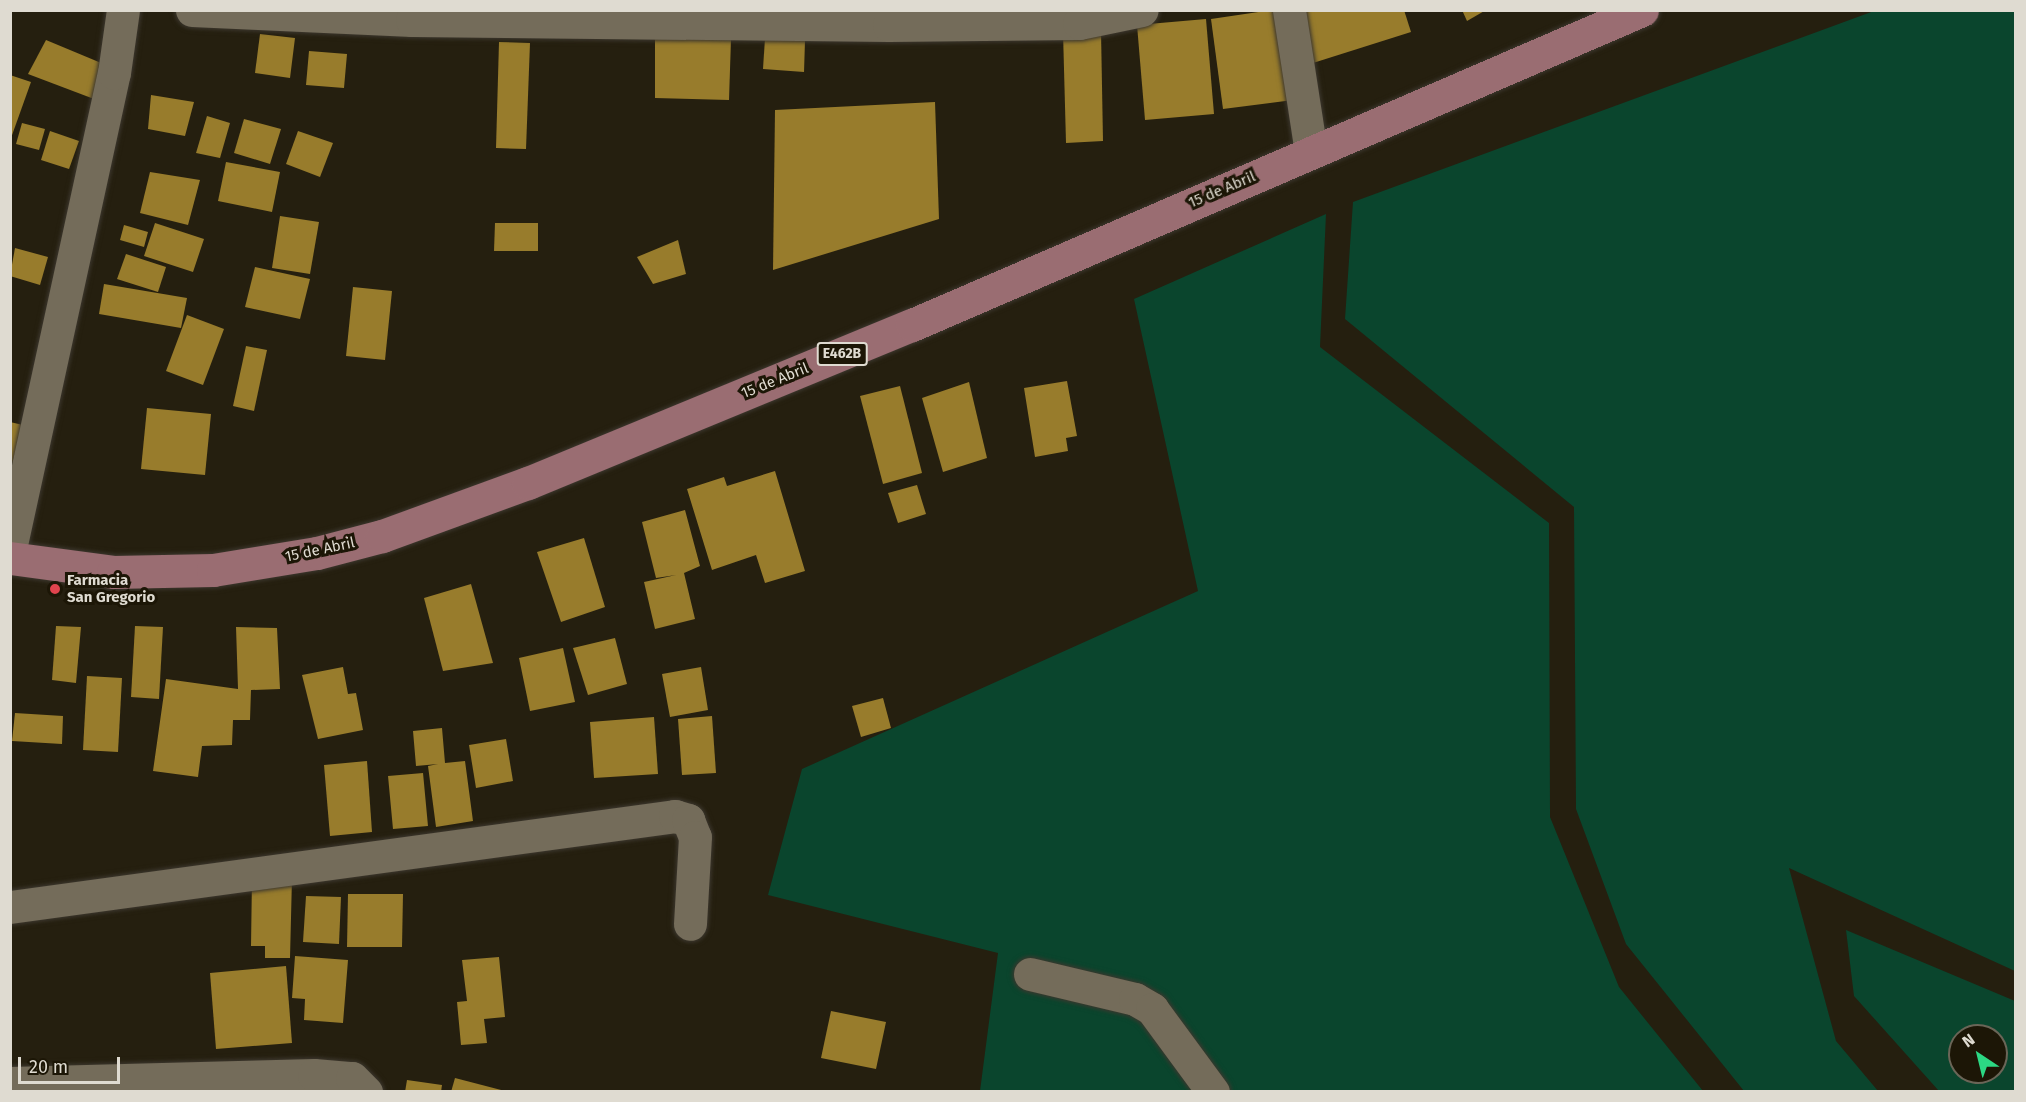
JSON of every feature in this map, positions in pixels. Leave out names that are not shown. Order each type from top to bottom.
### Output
[{"type":"main road","name":"15 de Abril","points":[[10,558],[113,572],[213,570],[317,553],[382,536],[528,483],[912,325],[1642,10]]},
{"type":"street","points":[[10,549],[112,85],[123,10]]},
{"type":"street","points":[[192,10],[412,20],[889,18],[1079,23],[1142,10]]},
{"type":"street","points":[[1289,10],[1311,152]]},
{"type":"street","points":[[10,907],[675,816],[688,820],[695,837],[690,924]]},
{"type":"street","points":[[1030,974],[1135,999],[1152,1009],[1213,1092]]},
{"type":"street","points":[[10,1083],[314,1075],[352,1078],[366,1092]]},
{"type":"green space","points":[[1874,11],[2015,11],[2015,971],[1789,868],[1836,1041],[1878,1091],[1744,1091],[1626,944],[1576,809],[1574,507],[1345,319],[1353,202]]},
{"type":"green space","points":[[1326,214],[1320,347],[1549,523],[1550,817],[1619,987],[1703,1091],[980,1091],[998,953],[768,895],[802,769],[1198,591],[1134,299]]},
{"type":"green space","points":[[1846,930],[2015,1001],[2015,1091],[1939,1091],[1854,996]]},
{"type":"building","points":[[1281,10],[1293,100],[1223,109],[1211,19]]},
{"type":"building","points":[[1297,10],[1404,10],[1411,32],[1313,63]]},
{"type":"building","points":[[1462,10],[1486,10],[1467,21]]},
{"type":"building","points":[[1206,19],[1214,114],[1145,120],[1137,25]]},
{"type":"building","points":[[1101,31],[1103,141],[1066,143],[1063,32]]},
{"type":"building","points":[[260,34],[295,38],[290,78],[255,73]]},
{"type":"building","points":[[655,38],[731,39],[729,100],[655,98]]},
{"type":"building","points":[[765,38],[805,40],[804,72],[763,69]]},
{"type":"building","points":[[46,40],[106,65],[94,99],[28,74]]},
{"type":"building","points":[[499,42],[530,43],[526,149],[496,148]]},
{"type":"building","points":[[309,51],[347,54],[344,88],[306,85]]},
{"type":"building","points":[[10,75],[31,82],[11,138],[10,138]]},
{"type":"building","points":[[151,95],[194,102],[185,136],[148,129]]},
{"type":"building","points":[[935,102],[939,219],[773,270],[775,110]]},
{"type":"building","points":[[207,116],[230,123],[220,158],[196,153]]},
{"type":"building","points":[[244,119],[281,129],[270,164],[234,153]]},
{"type":"building","points":[[22,123],[45,129],[39,150],[16,144]]},
{"type":"building","points":[[50,131],[79,141],[69,169],[41,160]]},
{"type":"building","points":[[298,131],[333,143],[320,177],[286,164]]},
{"type":"building","points":[[226,162],[280,172],[272,212],[218,201]]},
{"type":"building","points":[[150,172],[200,180],[188,225],[140,213]]},
{"type":"building","points":[[280,216],[319,222],[310,274],[272,268]]},
{"type":"building","points":[[155,223],[204,239],[193,272],[144,256]]},
{"type":"building","points":[[495,223],[538,223],[538,251],[494,251]]},
{"type":"building","points":[[124,225],[148,232],[144,247],[120,240]]},
{"type":"building","points":[[678,240],[686,274],[653,284],[637,257]]},
{"type":"building","points":[[15,248],[48,257],[40,285],[10,276]]},
{"type":"building","points":[[126,254],[166,267],[158,292],[117,279]]},
{"type":"building","points":[[255,267],[310,279],[300,319],[245,307]]},
{"type":"building","points":[[104,284],[187,298],[181,328],[99,314]]},
{"type":"building","points":[[353,287],[392,291],[385,360],[346,356]]},
{"type":"building","points":[[187,315],[224,329],[203,385],[166,371]]},
{"type":"building","points":[[246,346],[267,350],[254,411],[233,406]]},
{"type":"building","points":[[1067,381],[1077,436],[1066,438],[1068,451],[1035,457],[1024,388]]},
{"type":"building","points":[[969,382],[987,458],[943,472],[922,398]]},
{"type":"building","points":[[900,386],[922,473],[883,484],[860,396]]},
{"type":"building","points":[[147,408],[211,414],[205,475],[141,469]]},
{"type":"building","points":[[10,422],[23,425],[11,467],[10,467]]},
{"type":"building","points":[[775,471],[805,571],[765,583],[756,555],[712,570],[687,489],[724,477],[727,486]]},
{"type":"building","points":[[917,485],[926,514],[898,523],[888,493]]},
{"type":"building","points":[[685,510],[700,566],[684,573],[695,619],[655,629],[644,582],[676,575],[656,578],[642,522]]},
{"type":"building","points":[[584,538],[605,607],[561,622],[537,552]]},
{"type":"building","points":[[471,584],[493,663],[443,671],[424,598]]},
{"type":"building","points":[[56,626],[81,627],[76,683],[52,680]]},
{"type":"building","points":[[135,626],[163,627],[159,699],[131,697]]},
{"type":"building","points":[[236,627],[277,628],[280,689],[251,690],[250,720],[233,720],[232,745],[202,746],[198,777],[153,771],[166,679],[238,689]]},
{"type":"building","points":[[615,638],[627,684],[588,695],[573,648]]},
{"type":"building","points":[[563,648],[575,702],[530,711],[519,658]]},
{"type":"building","points":[[343,667],[348,694],[356,693],[363,730],[318,739],[302,675]]},
{"type":"building","points":[[701,667],[708,710],[670,717],[662,674]]},
{"type":"building","points":[[87,676],[122,678],[118,752],[83,750]]},
{"type":"building","points":[[883,698],[891,728],[861,737],[852,706]]},
{"type":"building","points":[[15,713],[63,716],[62,744],[12,741]]},
{"type":"building","points":[[712,716],[716,773],[682,775],[678,719]]},
{"type":"building","points":[[654,717],[658,774],[594,778],[590,722]]},
{"type":"building","points":[[442,728],[445,763],[465,761],[473,821],[436,827],[428,766],[438,764],[416,766],[413,731]]},
{"type":"building","points":[[506,739],[513,781],[476,788],[469,745]]},
{"type":"building","points":[[367,761],[372,832],[330,836],[324,765]]},
{"type":"building","points":[[423,773],[428,826],[393,829],[388,776]]},
{"type":"building","points":[[252,877],[292,878],[290,958],[265,958],[265,946],[251,946]]},
{"type":"building","points":[[348,894],[403,894],[402,947],[347,947]]},
{"type":"building","points":[[306,896],[341,897],[339,944],[303,942]]},
{"type":"building","points":[[295,956],[348,960],[343,1023],[304,1020],[305,999],[292,998]]},
{"type":"building","points":[[499,957],[505,1017],[484,1019],[487,1043],[461,1045],[457,1002],[467,1001],[462,960]]},
{"type":"building","points":[[286,966],[292,1043],[216,1049],[210,973]]},
{"type":"building","points":[[831,1011],[886,1022],[876,1069],[821,1058]]},
{"type":"building","points":[[455,1078],[505,1091],[505,1092],[451,1092]]},
{"type":"building","points":[[407,1080],[442,1085],[441,1092],[405,1092]]},
{"type":"place","name":"Farmacia San Gregorio","points":[[55,589]]}]
